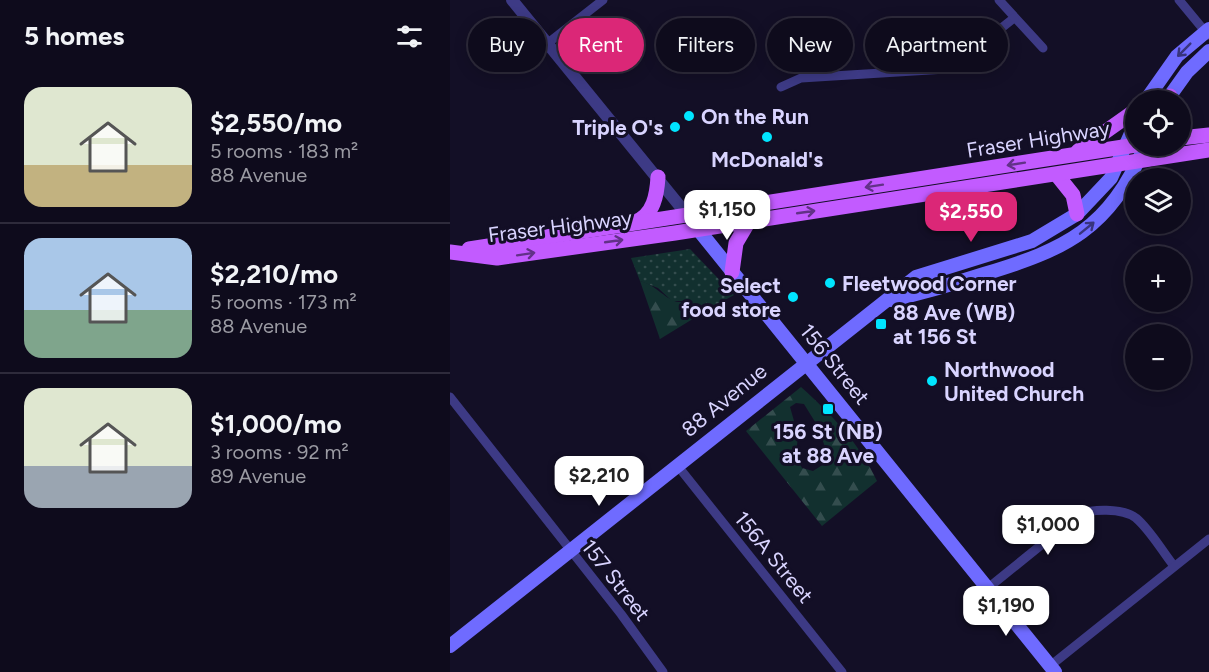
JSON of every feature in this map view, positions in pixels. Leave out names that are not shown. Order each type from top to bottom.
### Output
[{"type":"main road","points":[[1153,90],[1177,56],[1208,32]]},
{"type":"main road","points":[[1175,90],[1187,72],[1209,51]]},
{"type":"main road","points":[[1073,155],[1125,119]]},
{"type":"main road","points":[[1191,137],[1209,135]]},
{"type":"main road","name":"Fraser Highway","points":[[450,252],[1125,147]]},
{"type":"main road","name":"Fraser Highway","points":[[450,252],[497,258],[1057,175],[1209,150]]},
{"type":"main road","name":"88 Avenue","points":[[450,646],[806,361],[916,277],[1032,241],[1077,214],[1098,193],[1125,155]]},
{"type":"main road","name":"88 Avenue","points":[[886,301],[1027,261],[1057,249],[1082,232],[1109,208],[1129,180],[1141,156]]},
{"type":"main road","points":[[1057,175],[1073,195],[1077,214]]},
{"type":"main road","points":[[630,225],[640,221],[650,210],[657,194],[658,177]]},
{"type":"main road","name":"156 Street","points":[[688,216],[1052,669]]},
{"type":"main road","points":[[732,272],[736,243],[749,221]]},
{"type":"street","name":"156 Street","points":[[512,0],[688,216]]},
{"type":"street","points":[[548,43],[603,0]]},
{"type":"street","points":[[999,0],[1043,48]]},
{"type":"street","points":[[1179,0],[1208,32]]},
{"type":"street","points":[[781,87],[801,78],[950,68],[1014,18]]},
{"type":"street","name":"157 Street","points":[[450,397],[663,672]]},
{"type":"street","name":"156A Street","points":[[677,465],[842,672]]},
{"type":"street","points":[[988,588],[1077,516],[1088,511],[1105,511],[1135,517],[1174,566]]},
{"type":"street","points":[[1052,669],[1209,539]]},
{"type":"green space","points":[[690,249],[734,295],[709,309],[709,306],[690,301],[672,301],[658,288],[640,281],[631,258]]},
{"type":"green space","points":[[640,281],[674,301],[704,298],[709,309],[660,339]]},
{"type":"green space","points":[[801,387],[844,430],[862,454],[877,481],[822,526],[746,431]],"holes":[[[796,403],[804,404],[817,425],[828,455],[824,464],[813,471],[802,468],[796,456],[798,435],[790,407]]]},
{"type":"place","name":"On the Run","points":[[689,116]]},
{"type":"place","name":"Triple O's","points":[[675,127]]},
{"type":"place","name":"McDonald's","points":[[767,137]]},
{"type":"place","name":"Fleetwood Corner","points":[[830,283]]},
{"type":"place","name":"Select food store","points":[[793,297]]},
{"type":"place","name":"88 Ave (WB) at 156 St","points":[[881,324]]},
{"type":"place","name":"Northwood United Church","points":[[932,381]]},
{"type":"place","name":"156 St (NB) at 88 Ave","points":[[828,409]]}]
